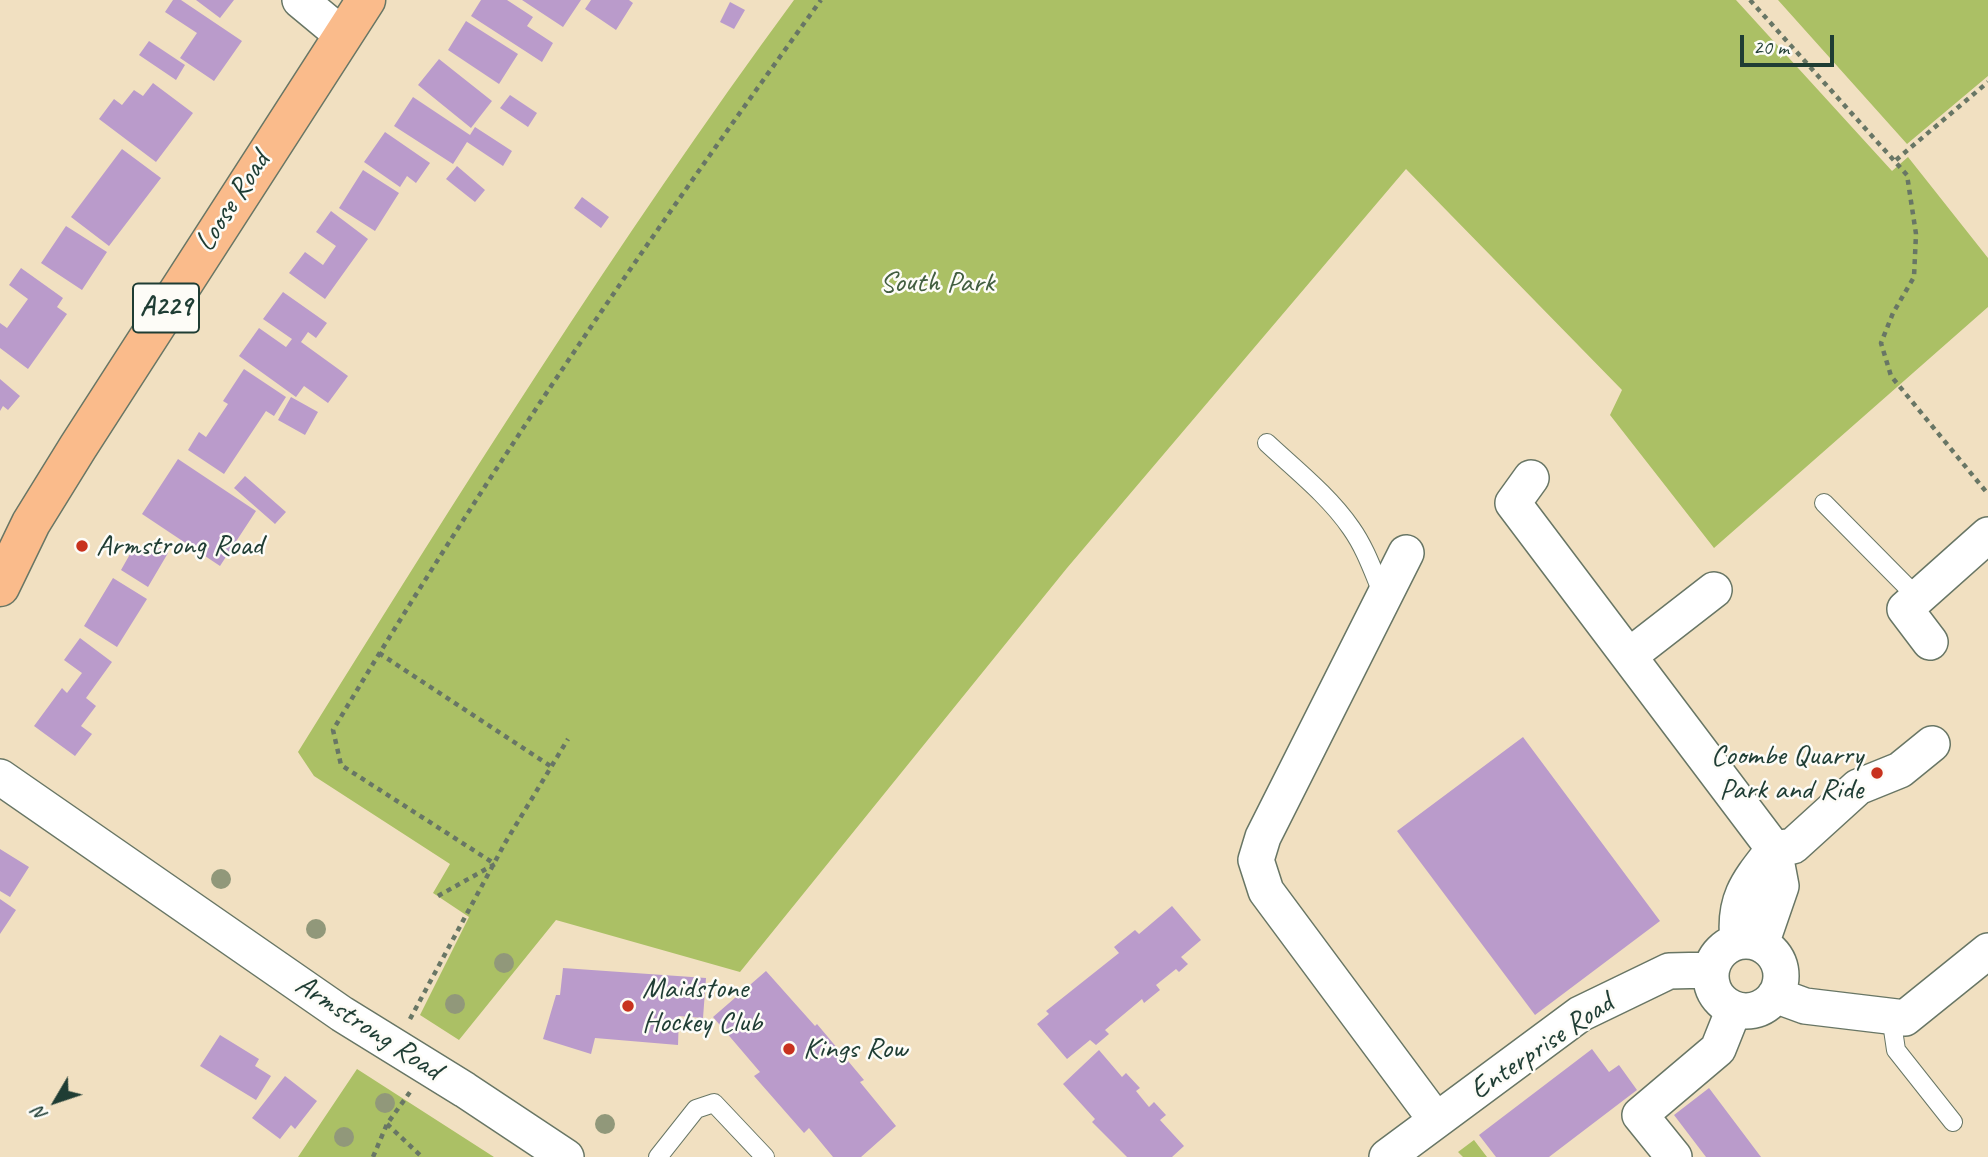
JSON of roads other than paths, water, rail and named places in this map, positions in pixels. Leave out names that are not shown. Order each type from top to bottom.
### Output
[{"type":"highway","name":"Loose Road","points":[[0,587],[31,523],[57,480],[341,34],[366,0]]},
{"type":"street","points":[[300,0],[341,34]]},
{"type":"street","points":[[1531,478],[1513,503],[1774,849]]},
{"type":"street","points":[[1930,642],[1905,609],[1988,535]]},
{"type":"street","points":[[1406,553],[1263,837],[1256,860],[1266,891],[1290,927],[1436,1120]]},
{"type":"street","points":[[1629,656],[1714,590]]},
{"type":"street","points":[[1750,942],[1726,946],[1715,957],[1710,970],[1714,989],[1723,1003],[1734,1009],[1750,1011],[1764,1007],[1775,995],[1780,985],[1780,969],[1774,955],[1750,942],[1735,918],[1745,884],[1774,849],[1793,846],[1858,787],[1900,770],[1932,744]]},
{"type":"street","name":"Armstrong Road","points":[[0,777],[342,1014],[566,1157]]},
{"type":"street","points":[[1775,995],[1805,1006],[1905,1018],[1988,951]]},
{"type":"street","name":"Enterprise Road","points":[[1387,1157],[1580,1014],[1670,971],[1710,970]]},
{"type":"street","points":[[1674,1157],[1640,1115],[1718,1049],[1734,1009]]},
{"type":"lane","points":[[1267,443],[1335,507],[1351,528],[1364,550],[1384,597]]},
{"type":"lane","points":[[1824,503],[1918,598]]},
{"type":"lane","points":[[1891,1016],[1896,1050],[1953,1122]]},
{"type":"lane","points":[[658,1157],[696,1109],[714,1103],[765,1157]]},
{"type":"place","name":"Armstrong Road","points":[[82,546]]},
{"type":"place","name":"Coombe Quarry Park and Ride","points":[[1877,773]]},
{"type":"place","name":"Maidstone Hockey Club","points":[[628,1006]]},
{"type":"place","name":"Kings Row","points":[[789,1049]]},
{"type":"park label","name":"South Park","points":[[937,283]]}]
